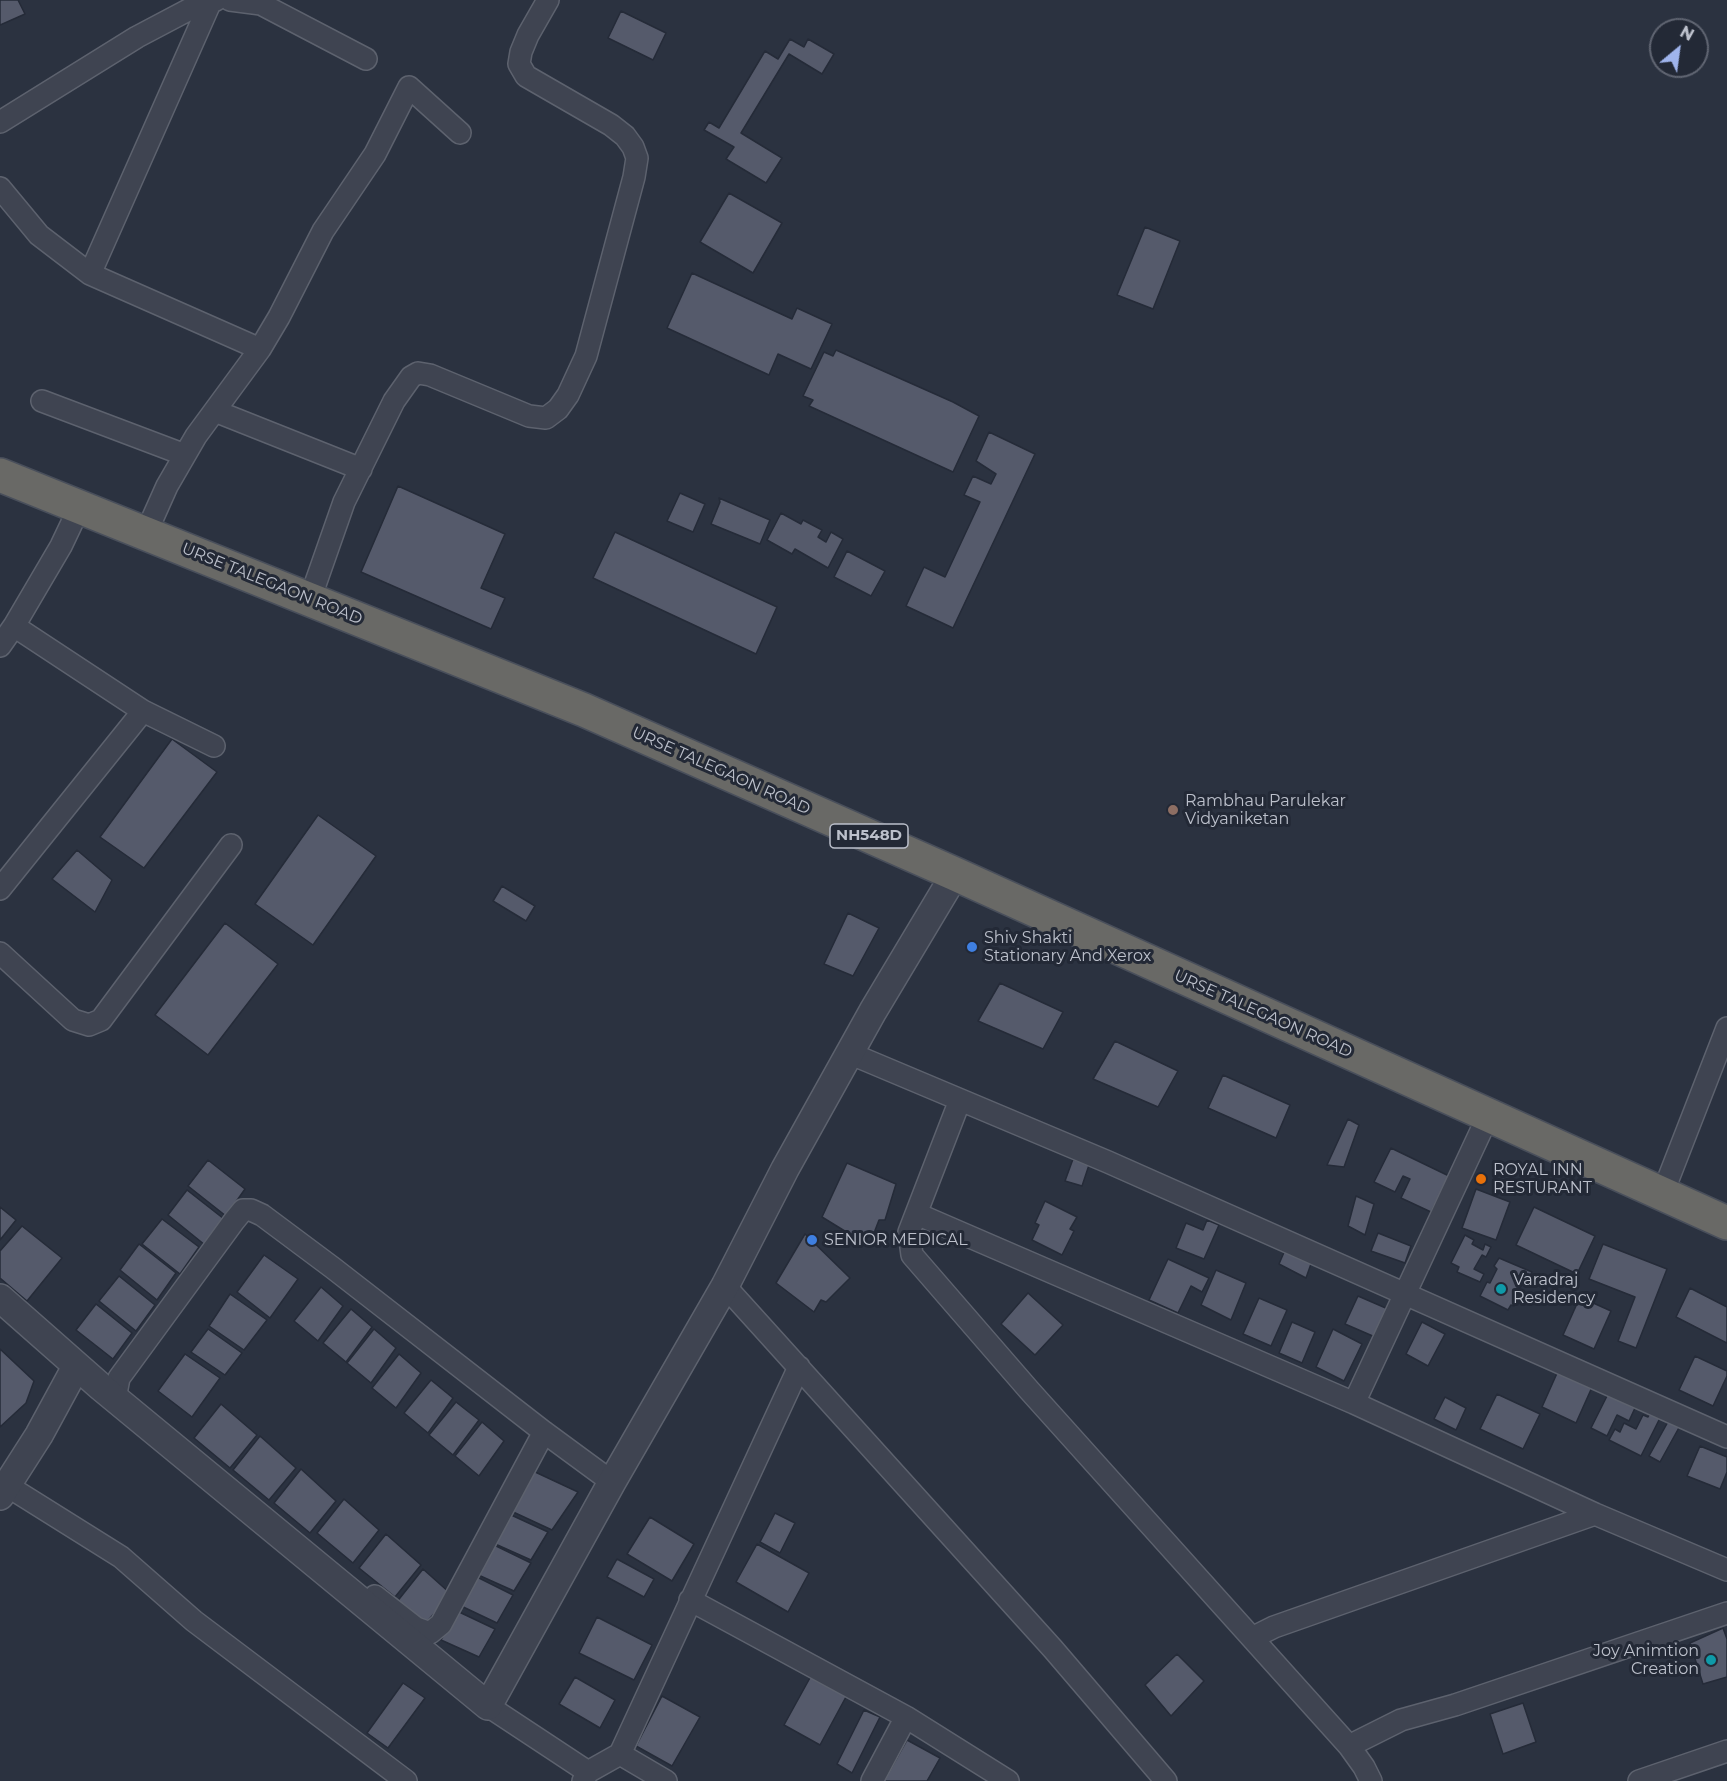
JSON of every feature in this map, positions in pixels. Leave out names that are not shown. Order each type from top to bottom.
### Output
[{"type":"highway","name":"URSE TALEGAON ROAD","points":[[0,476],[80,506],[584,710],[956,874],[1727,1223]]},
{"type":"street","points":[[0,122],[137,37],[192,8],[216,0]]},
{"type":"street","points":[[230,0],[261,4],[366,59]]},
{"type":"street","points":[[310,599],[344,502],[394,401],[411,377],[418,373],[430,375],[529,416],[546,418],[558,409],[568,395],[586,356],[634,177],[637,158],[625,136],[612,125],[526,76],[519,64],[528,35],[548,0]]},
{"type":"street","points":[[90,274],[211,1]]},
{"type":"street","points":[[146,533],[167,486],[185,455],[260,349],[323,231],[375,154],[409,87],[460,133]]},
{"type":"street","points":[[0,188],[39,235],[90,274],[260,349]]},
{"type":"street","points":[[42,401],[185,455]]},
{"type":"street","points":[[215,411],[361,469]]},
{"type":"street","points":[[0,646],[62,546],[80,506]]},
{"type":"street","points":[[14,626],[143,711],[214,746]]},
{"type":"street","points":[[0,889],[143,711]]},
{"type":"street","points":[[0,953],[73,1020],[89,1025],[101,1020],[231,845]]},
{"type":"street","points":[[488,1706],[612,1482],[725,1286],[785,1169],[849,1053],[956,874]]},
{"type":"street","points":[[1662,1195],[1727,1028]]},
{"type":"street","points":[[849,1053],[1108,1162],[1727,1437]]},
{"type":"street","points":[[960,1100],[909,1232],[912,1255],[1029,1390],[1349,1746],[1371,1781]]},
{"type":"street","points":[[1354,1403],[1488,1116]]},
{"type":"street","points":[[115,1399],[119,1378],[234,1221],[243,1210],[251,1210],[262,1215],[333,1268],[612,1482]]},
{"type":"street","points":[[917,1215],[1354,1403],[1595,1514],[1727,1570]]},
{"type":"street","points":[[725,1286],[1053,1649],[1166,1781]]},
{"type":"street","points":[[0,1298],[115,1399],[488,1706],[586,1776],[620,1754],[799,1367]]},
{"type":"street","points":[[76,1366],[39,1435],[3,1491],[121,1557],[194,1621],[406,1781]]},
{"type":"street","points":[[192,1453],[416,1628],[430,1633],[441,1624],[544,1432]]},
{"type":"street","points":[[1252,1638],[1274,1627],[1595,1514]]},
{"type":"street","points":[[690,1600],[906,1717],[1008,1781]]},
{"type":"street","points":[[1349,1746],[1401,1720],[1466,1701],[1727,1613]]},
{"type":"street","points":[[872,1781],[906,1717]]},
{"type":"street","points":[[1639,1781],[1727,1751]]},
{"type":"street","points":[[620,1754],[666,1781]]},
{"type":"building","points":[[0,0],[18,0],[25,14],[0,25]]},
{"type":"building","points":[[621,11],[666,33],[653,60],[608,38]]},
{"type":"building","points":[[790,39],[804,47],[808,39],[834,54],[822,74],[789,54],[741,133],[782,158],[766,183],[726,159],[734,147],[704,130],[709,122],[719,128],[765,51],[778,59]]},
{"type":"building","points":[[729,193],[782,223],[753,273],[700,242]]},
{"type":"building","points":[[1145,227],[1180,241],[1153,309],[1117,295]]},
{"type":"building","points":[[692,273],[792,319],[797,308],[832,324],[811,369],[778,354],[769,375],[667,328]]},
{"type":"building","points":[[836,350],[953,402],[979,416],[953,472],[809,406],[813,400],[803,396],[824,352],[833,356]]},
{"type":"building","points":[[989,432],[1035,454],[953,628],[906,606],[924,567],[945,577],[980,502],[964,495],[973,476],[991,484],[996,474],[976,461]]},
{"type":"building","points":[[398,486],[505,534],[481,588],[505,598],[491,629],[361,572]]},
{"type":"building","points":[[680,493],[705,504],[693,532],[667,521]]},
{"type":"building","points":[[719,498],[770,520],[760,544],[711,524],[720,502]]},
{"type":"building","points":[[781,513],[801,524],[803,520],[822,530],[818,537],[826,542],[831,532],[843,539],[828,568],[795,549],[792,554],[767,540]]},
{"type":"building","points":[[615,532],[777,607],[756,654],[593,578]]},
{"type":"building","points":[[847,551],[885,571],[871,596],[834,577]]},
{"type":"building","points":[[172,739],[217,772],[144,868],[100,837]]},
{"type":"building","points":[[318,815],[376,856],[313,945],[255,904]]},
{"type":"building","points":[[77,850],[112,880],[95,912],[52,879]]},
{"type":"building","points":[[502,886],[535,906],[526,921],[493,901]]},
{"type":"building","points":[[848,913],[879,928],[853,976],[824,964]]},
{"type":"building","points":[[225,923],[278,964],[208,1055],[155,1015]]},
{"type":"building","points":[[1000,983],[1063,1012],[1043,1049],[978,1021]]},
{"type":"building","points":[[1115,1041],[1178,1071],[1158,1107],[1093,1079]]},
{"type":"building","points":[[1223,1075],[1290,1105],[1276,1138],[1208,1108]]},
{"type":"building","points":[[1348,1119],[1359,1125],[1344,1167],[1327,1165]]},
{"type":"building","points":[[1391,1148],[1449,1176],[1431,1212],[1401,1198],[1410,1179],[1403,1176],[1395,1192],[1374,1182]]},
{"type":"building","points":[[1073,1159],[1089,1165],[1082,1186],[1065,1181]]},
{"type":"building","points":[[208,1160],[245,1189],[226,1216],[188,1186]]},
{"type":"building","points":[[847,1163],[896,1184],[885,1220],[879,1220],[874,1233],[861,1241],[822,1217]]},
{"type":"building","points":[[1476,1189],[1510,1202],[1496,1240],[1462,1228]]},
{"type":"building","points":[[187,1190],[224,1219],[205,1245],[168,1215]]},
{"type":"building","points":[[1356,1196],[1374,1204],[1365,1235],[1348,1226]]},
{"type":"building","points":[[1045,1201],[1077,1217],[1070,1229],[1074,1231],[1062,1255],[1032,1240],[1039,1225],[1035,1223]]},
{"type":"building","points":[[0,1207],[16,1220],[0,1240]]},
{"type":"building","points":[[1534,1207],[1595,1236],[1577,1274],[1516,1245]]},
{"type":"building","points":[[162,1219],[199,1247],[180,1274],[142,1244]]},
{"type":"building","points":[[1207,1220],[1219,1225],[1204,1259],[1176,1248],[1186,1223],[1203,1230]]},
{"type":"building","points":[[22,1226],[62,1258],[27,1301],[0,1278],[0,1251]]},
{"type":"building","points":[[1378,1233],[1411,1246],[1405,1263],[1371,1251]]},
{"type":"building","points":[[805,1234],[850,1278],[826,1302],[821,1300],[814,1312],[776,1283]]},
{"type":"building","points":[[1465,1235],[1474,1240],[1472,1244],[1483,1250],[1485,1244],[1491,1247],[1486,1257],[1482,1255],[1474,1269],[1484,1274],[1480,1282],[1457,1272],[1459,1267],[1451,1263]]},
{"type":"building","points":[[139,1244],[176,1273],[157,1300],[120,1270]]},
{"type":"building","points":[[1603,1244],[1667,1269],[1636,1348],[1618,1341],[1635,1297],[1589,1279]]},
{"type":"building","points":[[1285,1250],[1312,1261],[1306,1278],[1279,1264]]},
{"type":"building","points":[[264,1255],[298,1279],[270,1318],[237,1292]]},
{"type":"building","name":"Varadraj Residency","points":[[1499,1258],[1532,1272],[1527,1281],[1524,1279],[1514,1299],[1517,1301],[1508,1310],[1480,1296],[1497,1269],[1494,1266]]},
{"type":"building","points":[[1168,1259],[1209,1278],[1202,1292],[1191,1286],[1178,1313],[1149,1300]]},
{"type":"building","points":[[1216,1270],[1246,1283],[1231,1320],[1201,1305]]},
{"type":"building","points":[[119,1276],[155,1305],[136,1331],[99,1301]]},
{"type":"building","points":[[321,1287],[343,1306],[318,1341],[294,1321]]},
{"type":"building","points":[[1690,1288],[1727,1307],[1727,1343],[1676,1317]]},
{"type":"building","points":[[1028,1293],[1063,1325],[1035,1355],[1001,1324]]},
{"type":"building","points":[[230,1294],[267,1320],[244,1350],[209,1326]]},
{"type":"building","points":[[1358,1296],[1388,1309],[1375,1337],[1345,1324]]},
{"type":"building","points":[[1580,1297],[1611,1311],[1594,1349],[1563,1335]]},
{"type":"building","points":[[1259,1298],[1287,1310],[1271,1346],[1243,1334]]},
{"type":"building","points":[[96,1304],[132,1333],[113,1359],[76,1330]]},
{"type":"building","points":[[351,1309],[372,1327],[346,1362],[323,1343]]},
{"type":"building","points":[[1292,1322],[1315,1332],[1302,1363],[1279,1353]]},
{"type":"building","points":[[1422,1322],[1445,1334],[1428,1366],[1406,1354]]},
{"type":"building","points":[[208,1329],[242,1353],[225,1375],[191,1352]]},
{"type":"building","points":[[374,1329],[396,1348],[371,1383],[347,1363]]},
{"type":"building","points":[[1333,1329],[1362,1344],[1344,1381],[1316,1367]]},
{"type":"building","points":[[0,1349],[34,1381],[26,1403],[0,1427]]},
{"type":"building","points":[[185,1354],[220,1378],[192,1417],[158,1391]]},
{"type":"building","points":[[399,1354],[421,1373],[396,1408],[372,1388]]},
{"type":"building","points":[[1695,1356],[1727,1371],[1727,1376],[1713,1406],[1679,1390]]},
{"type":"building","points":[[1558,1371],[1593,1385],[1576,1423],[1542,1407]]},
{"type":"building","points":[[431,1380],[453,1398],[428,1433],[404,1413]]},
{"type":"building","points":[[1497,1394],[1540,1414],[1523,1449],[1480,1429]]},
{"type":"building","points":[[1608,1394],[1635,1408],[1629,1421],[1617,1415],[1607,1436],[1591,1428]]},
{"type":"building","points":[[1445,1397],[1466,1408],[1456,1430],[1434,1419]]},
{"type":"building","points":[[456,1402],[479,1420],[453,1455],[429,1435]]},
{"type":"building","points":[[221,1404],[257,1435],[230,1468],[194,1438]]},
{"type":"building","points":[[1653,1407],[1663,1412],[1641,1456],[1609,1440],[1615,1429],[1620,1432],[1624,1423],[1636,1429],[1643,1415],[1648,1417]]},
{"type":"building","points":[[1669,1420],[1681,1424],[1660,1462],[1649,1456]]},
{"type":"building","points":[[482,1422],[504,1441],[479,1476],[455,1456]]},
{"type":"building","points":[[260,1436],[296,1468],[269,1500],[233,1470]]},
{"type":"building","points":[[1700,1446],[1727,1457],[1727,1472],[1720,1489],[1687,1476]]},
{"type":"building","points":[[301,1469],[336,1501],[310,1533],[274,1503]]},
{"type":"building","points":[[533,1471],[578,1492],[552,1530],[511,1511]]},
{"type":"building","points":[[344,1499],[379,1530],[353,1563],[317,1533]]},
{"type":"building","points":[[775,1513],[795,1523],[780,1553],[760,1542]]},
{"type":"building","points":[[509,1514],[548,1532],[531,1560],[493,1543]]},
{"type":"building","points":[[650,1517],[694,1544],[672,1581],[627,1554]]},
{"type":"building","points":[[386,1534],[421,1565],[395,1597],[359,1568]]},
{"type":"building","points":[[492,1544],[531,1563],[514,1591],[476,1574]]},
{"type":"building","points":[[757,1544],[809,1573],[788,1612],[736,1582]]},
{"type":"building","points":[[617,1559],[654,1579],[644,1597],[607,1577]]},
{"type":"building","points":[[423,1569],[451,1594],[426,1623],[396,1603]]},
{"type":"building","points":[[475,1576],[513,1595],[497,1623],[459,1605]]},
{"type":"building","points":[[457,1611],[495,1629],[479,1657],[441,1640]]},
{"type":"building","points":[[597,1617],[652,1645],[634,1680],[579,1653]]},
{"type":"building","name":"Joy Animtion Creation","points":[[1723,1628],[1727,1639],[1727,1677],[1703,1684],[1690,1643]]},
{"type":"building","points":[[1177,1654],[1204,1681],[1171,1716],[1145,1685]]},
{"type":"building","points":[[811,1676],[847,1695],[820,1745],[784,1725]]},
{"type":"building","points":[[575,1677],[615,1700],[600,1728],[559,1704]]},
{"type":"building","points":[[403,1683],[425,1698],[388,1748],[367,1733]]},
{"type":"building","points":[[662,1696],[700,1717],[672,1766],[636,1746]]},
{"type":"building","points":[[1523,1703],[1536,1742],[1503,1754],[1490,1714]]},
{"type":"building","points":[[864,1710],[880,1717],[852,1773],[837,1764]]},
{"type":"building","points":[[907,1740],[940,1758],[927,1781],[884,1781]]},
{"type":"place","name":"Rambhau Parulekar Vidyaniketan","points":[[1173,810]]},
{"type":"place","name":"Shiv Shakti Stationary And Xerox","points":[[972,947]]},
{"type":"place","name":"ROYAL INN RESTURANT","points":[[1481,1179]]},
{"type":"place","name":"SENIOR MEDICAL","points":[[812,1240]]},
{"type":"place","name":"Varadraj Residency","points":[[1501,1289]]},
{"type":"place","name":"Joy Animtion Creation","points":[[1711,1660]]}]
